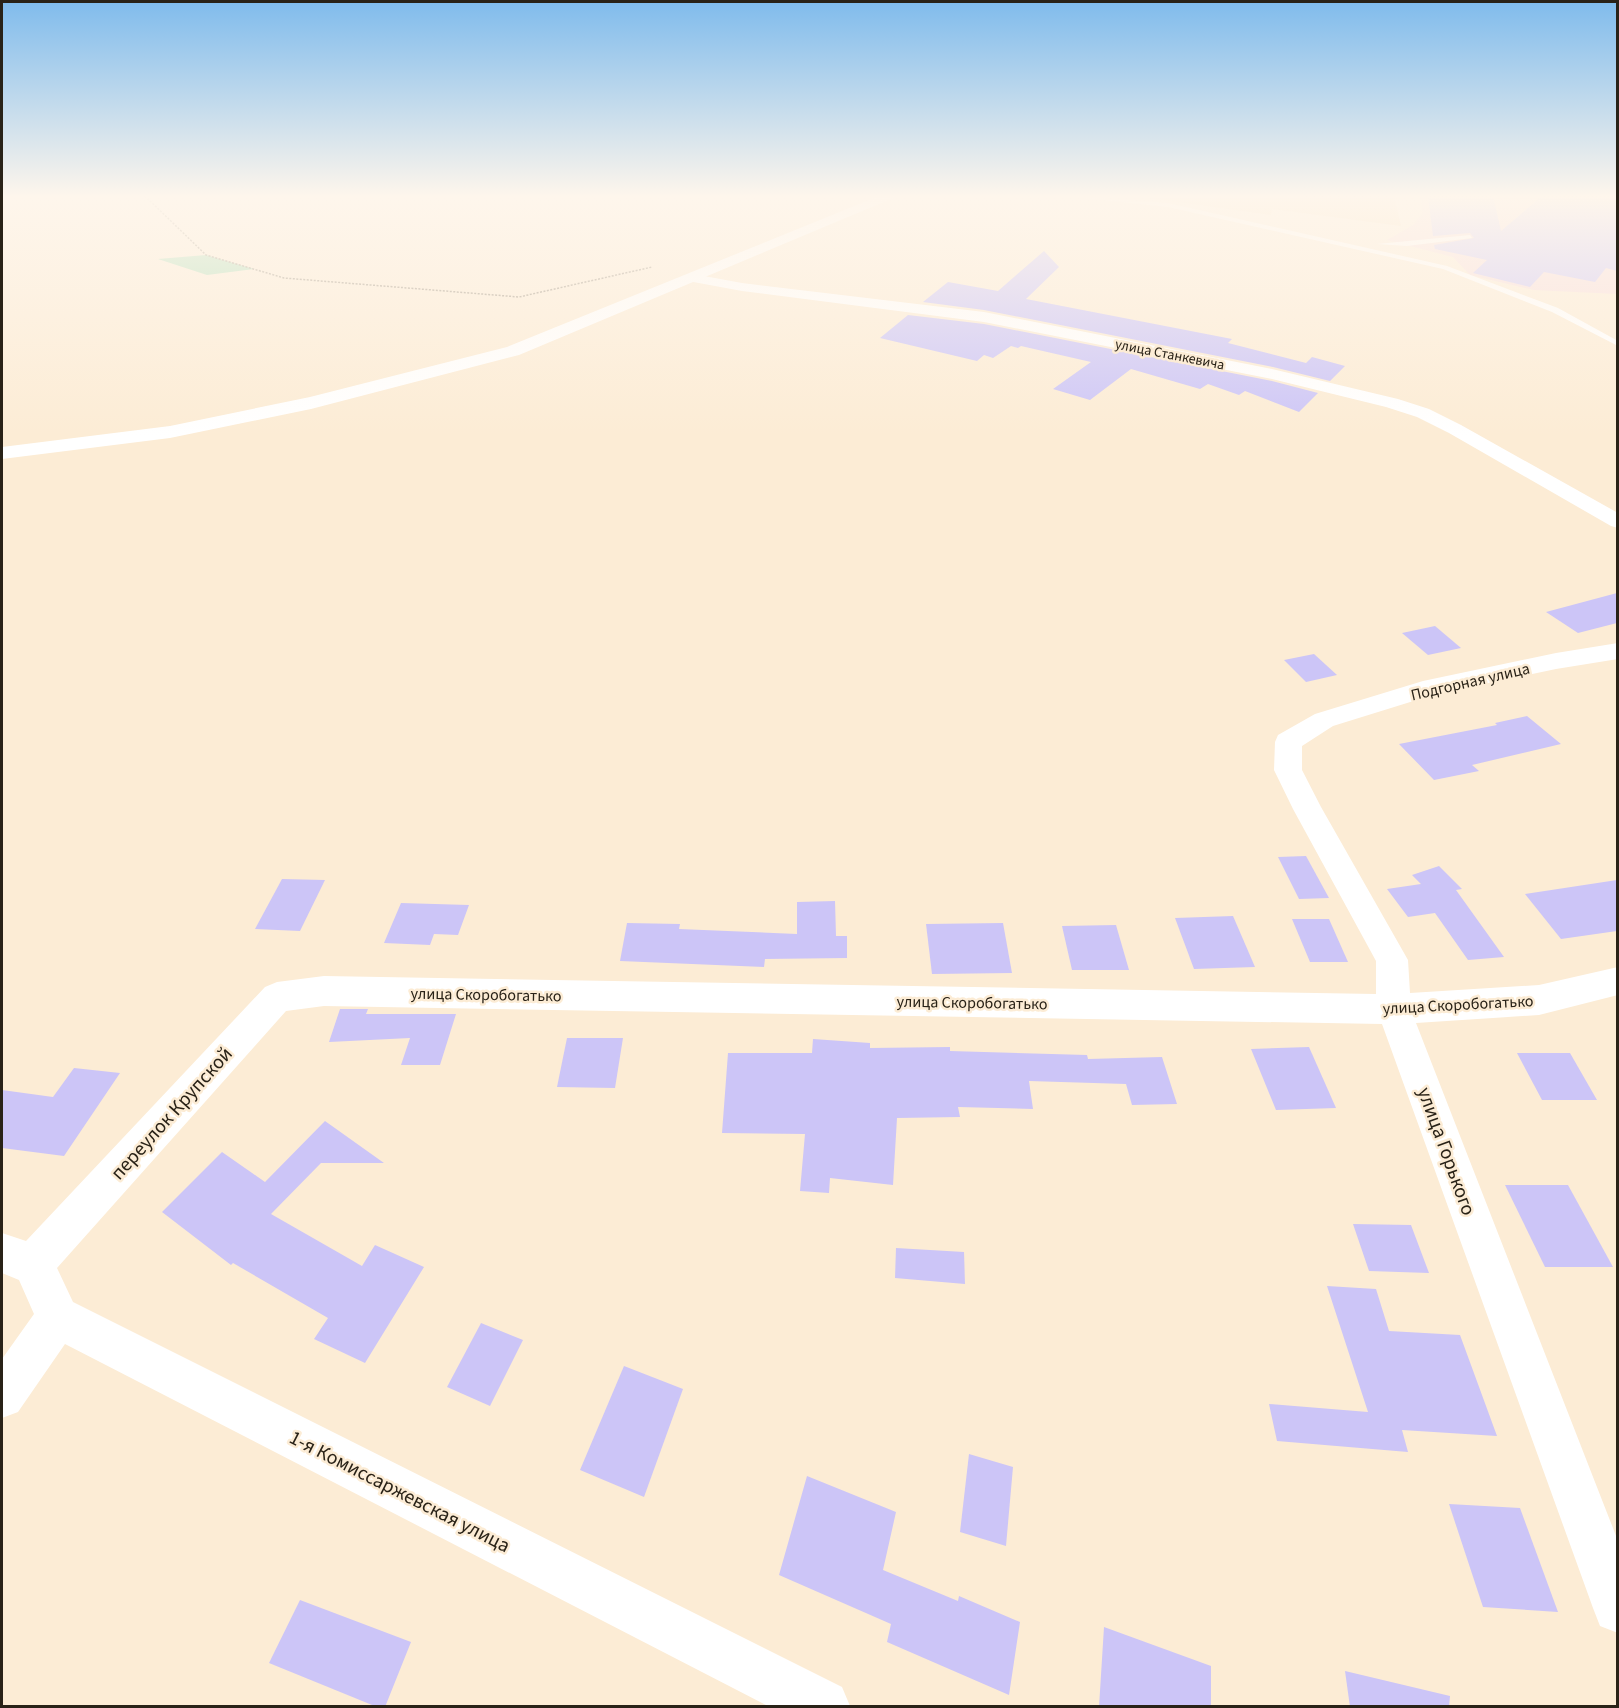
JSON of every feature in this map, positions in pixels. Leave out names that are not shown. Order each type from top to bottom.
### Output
[{"type":"main road","points":[[2,453],[170,432],[311,403],[513,351],[700,276]]},
{"type":"street","name":"улица Станкевича","points":[[693,279],[984,318],[1272,374],[1392,403],[1423,413],[1455,429],[1617,522]]},
{"type":"street","name":"Подгорная улица","points":[[1324,720],[1432,687],[1556,661],[1617,651]]},
{"type":"street","name":"улица Горького","points":[[1324,720],[1288,742],[1288,770],[1307,809],[1392,960],[1394,1009],[1617,1608]]},
{"type":"street","name":"улица Скоробогатько","points":[[324,991],[1394,1009],[1539,1000],[1617,981]]},
{"type":"street","name":"переулок Крупской","points":[[17,1259],[277,997],[324,991]]},
{"type":"street","points":[[2,1396],[58,1317],[17,1259]]},
{"type":"street","name":"1-я Комиссаржевская улица","points":[[58,1317],[823,1707]]},
{"type":"lane","points":[[1467,276],[1555,310],[1617,344]]},
{"type":"path","points":[[276,276],[519,297],[613,276]]},
{"type":"shaded area","points":[[1473,276],[1617,276],[1617,294],[1534,290]]},
{"type":"building","points":[[1016,276],[1050,276],[1026,299],[1232,339],[1228,343],[1306,363],[1312,357],[1345,366],[1330,381],[1273,367],[984,310],[923,302],[948,282],[998,291]]},
{"type":"building","points":[[1484,276],[1541,276],[1530,287]]},
{"type":"building","points":[[1563,276],[1600,276],[1595,282]]},
{"type":"building","points":[[908,315],[984,324],[1272,381],[1318,393],[1299,412],[1245,391],[1239,395],[1208,384],[1200,389],[1131,369],[1090,400],[1053,389],[1091,362],[1021,346],[1018,348],[1011,346],[993,358],[984,355],[977,361],[880,338]]},
{"type":"building","points":[[1617,593],[1617,623],[1578,633],[1546,612]]},
{"type":"building","points":[[1435,626],[1461,648],[1428,655],[1402,633]]},
{"type":"building","points":[[1314,654],[1337,675],[1306,682],[1284,660]]},
{"type":"building","points":[[1527,716],[1561,744],[1472,765],[1479,771],[1434,780],[1399,744],[1497,725],[1495,723]]},
{"type":"building","points":[[1306,856],[1329,898],[1299,899],[1278,857]]},
{"type":"building","points":[[1439,866],[1462,889],[1456,890],[1504,957],[1468,960],[1435,913],[1408,917],[1387,889],[1421,884],[1412,875]]},
{"type":"building","points":[[282,879],[325,880],[300,931],[255,929]]},
{"type":"building","points":[[1617,880],[1617,931],[1561,939],[1525,894]]},
{"type":"building","points":[[835,901],[836,936],[847,936],[847,958],[765,959],[764,967],[620,961],[627,923],[680,924],[679,929],[797,934],[797,902]]},
{"type":"building","points":[[401,903],[469,905],[458,935],[434,934],[430,945],[384,943]]},
{"type":"building","points":[[1233,916],[1255,967],[1194,969],[1175,918]]},
{"type":"building","points":[[1292,919],[1329,919],[1348,962],[1310,962]]},
{"type":"building","points":[[1003,923],[1012,973],[932,974],[926,924]]},
{"type":"building","points":[[1116,925],[1129,970],[1072,970],[1062,926]]},
{"type":"building","points":[[340,1009],[368,1009],[366,1014],[456,1014],[440,1065],[401,1065],[410,1038],[329,1042]]},
{"type":"building","points":[[567,1038],[623,1038],[615,1088],[557,1087]]},
{"type":"building","points":[[813,1039],[870,1043],[870,1048],[950,1047],[950,1051],[1087,1055],[1088,1059],[1162,1057],[1177,1104],[1132,1105],[1126,1084],[1029,1081],[1033,1109],[958,1107],[960,1117],[897,1118],[893,1185],[830,1178],[829,1193],[800,1191],[805,1134],[722,1133],[728,1053],[812,1053]]},
{"type":"building","points":[[1309,1047],[1336,1108],[1276,1110],[1251,1049]]},
{"type":"building","points":[[1517,1053],[1570,1053],[1597,1100],[1542,1100]]},
{"type":"building","points":[[74,1068],[120,1073],[64,1156],[2,1148],[2,1090],[53,1097]]},
{"type":"building","points":[[325,1121],[384,1163],[321,1163],[271,1214],[362,1266],[375,1245],[424,1267],[365,1363],[314,1339],[328,1318],[233,1263],[231,1265],[162,1212],[222,1152],[265,1182]]},
{"type":"building","points":[[1505,1185],[1568,1185],[1613,1267],[1545,1267]]},
{"type":"building","points":[[1353,1224],[1411,1225],[1429,1273],[1369,1271]]},
{"type":"building","points":[[896,1248],[964,1252],[965,1284],[895,1278]]},
{"type":"building","points":[[1327,1286],[1376,1289],[1389,1331],[1460,1335],[1497,1436],[1402,1430],[1408,1452],[1277,1441],[1269,1404],[1368,1412]]},
{"type":"building","points":[[481,1323],[523,1340],[490,1406],[447,1387]]},
{"type":"building","points":[[624,1366],[683,1389],[644,1497],[580,1470]]},
{"type":"building","points":[[969,1454],[1013,1467],[1006,1546],[960,1532]]},
{"type":"building","points":[[807,1476],[896,1512],[883,1570],[958,1601],[959,1596],[1020,1622],[1009,1695],[887,1642],[891,1624],[779,1575]]},
{"type":"building","points":[[1449,1504],[1520,1508],[1558,1612],[1483,1607]]},
{"type":"building","points":[[300,1600],[411,1642],[385,1707],[377,1707],[269,1663]]},
{"type":"building","points":[[1104,1627],[1211,1666],[1211,1707],[1099,1707]]},
{"type":"building","points":[[1345,1671],[1450,1696],[1449,1707],[1350,1707]]}]
